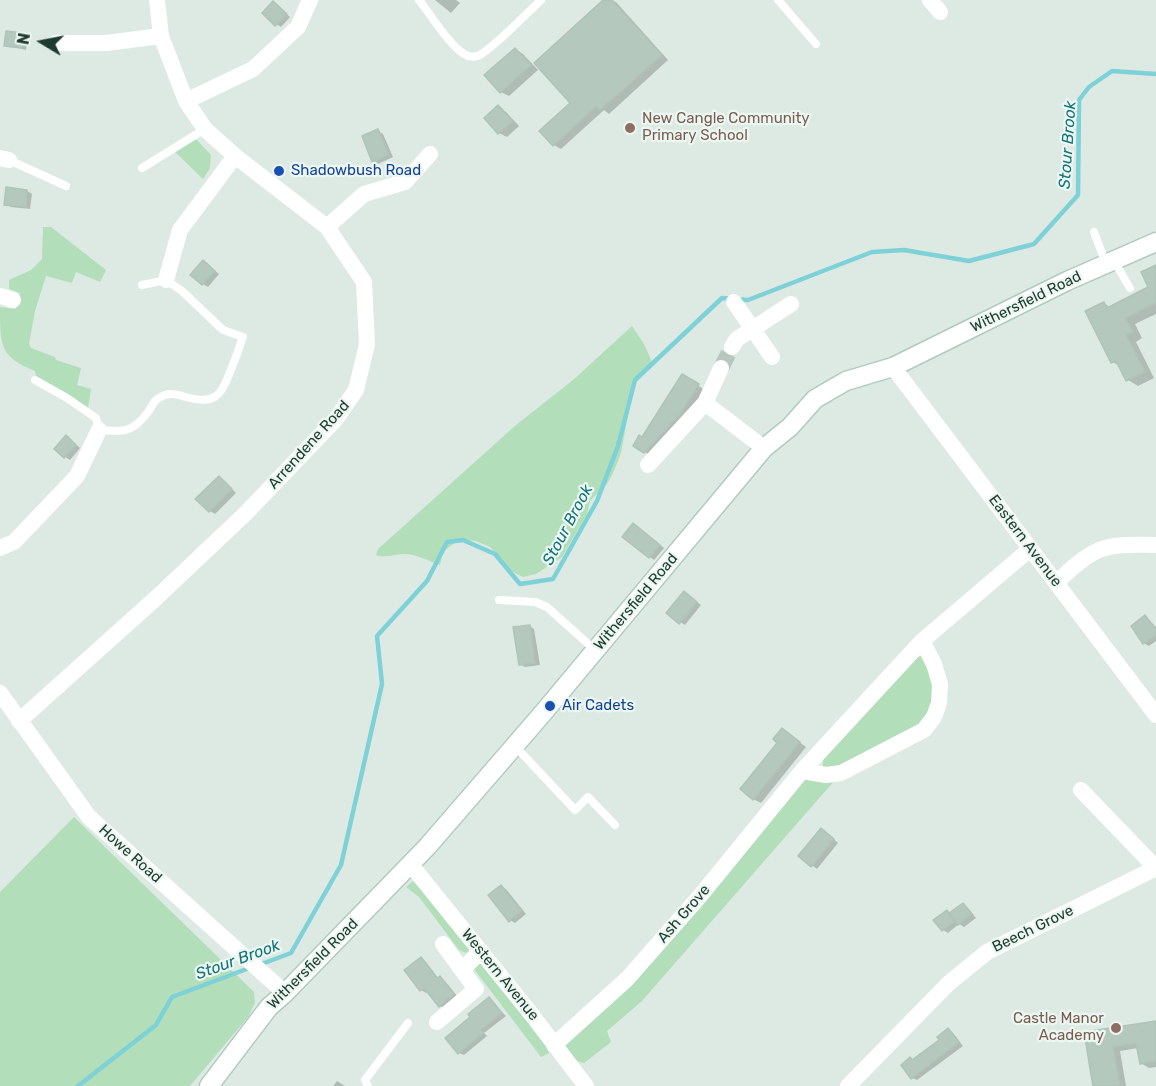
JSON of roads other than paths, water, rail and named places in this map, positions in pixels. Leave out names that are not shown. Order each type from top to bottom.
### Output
[{"type":"street","name":"Arrendene Road","points":[[19,721],[155,599],[245,514],[336,419],[356,390],[367,344],[364,282],[327,227],[235,156],[205,129],[186,101],[161,36],[157,0]]},
{"type":"street","points":[[186,101],[254,69],[298,27],[310,0]]},
{"type":"street","points":[[56,43],[106,43],[161,36]]},
{"type":"street","points":[[327,227],[364,194],[405,182],[429,154]]},
{"type":"street","points":[[166,280],[180,230],[235,156]]},
{"type":"street","name":"Withersfield Road","points":[[209,1086],[269,1007],[411,865],[596,650],[764,448],[790,427],[815,399],[846,381],[894,366],[1156,242]]},
{"type":"street","points":[[734,302],[772,357]]},
{"type":"street","points":[[732,347],[737,339],[791,304]]},
{"type":"street","name":"Eastern Avenue","points":[[894,366],[1156,715]]},
{"type":"street","points":[[648,465],[705,403],[721,368]]},
{"type":"street","points":[[705,403],[764,448]]},
{"type":"street","points":[[0,548],[14,542],[77,476],[99,430]]},
{"type":"street","points":[[1056,582],[1098,550],[1132,544],[1156,545]]},
{"type":"street","name":"Ash Grove","points":[[554,1045],[627,979],[700,896],[802,771],[922,641],[1030,549]]},
{"type":"street","points":[[802,771],[826,775],[841,773],[924,730],[934,717],[939,703],[939,684],[934,664],[922,641]]},
{"type":"street","name":"Howe Road","points":[[0,693],[89,817],[285,993]]},
{"type":"street","name":"Beech Grove","points":[[848,1086],[950,983],[987,952],[1156,868],[1081,790]]},
{"type":"street","name":"Western Avenue","points":[[411,865],[554,1045],[581,1084]]},
{"type":"street","points":[[437,1022],[476,989],[443,944]]},
{"type":"street","points":[[462,970],[481,951]]},
{"type":"lane","points":[[419,0],[455,45],[473,57],[478,56],[492,45],[541,0]]},
{"type":"lane","points":[[778,0],[816,44]]},
{"type":"lane","points":[[142,168],[205,129]]},
{"type":"lane","points":[[5,159],[66,186]]},
{"type":"lane","points":[[1094,232],[1110,262],[1130,288]]},
{"type":"lane","points":[[35,380],[96,418],[99,430],[121,432],[134,428],[156,399],[166,394],[176,394],[198,401],[211,400],[219,395],[225,387],[243,337],[223,330],[182,291],[166,280],[142,285]]},
{"type":"lane","points":[[499,600],[535,602],[547,607],[596,650]]},
{"type":"lane","points":[[514,746],[575,810],[588,797],[615,825]]},
{"type":"lane","points":[[368,1086],[365,1080],[408,1023]]},
{"type":"waterway","name":"Stour Brook","points":[[259,965],[291,953],[341,865],[382,684],[377,636],[427,581],[447,542],[463,540],[495,554],[520,584],[553,579],[597,501],[618,446],[635,380],[722,298],[748,300],[872,252],[904,250],[969,261],[1034,244],[1078,195],[1079,100],[1089,87],[1112,71],[1156,74]]},
{"type":"waterway","name":"Stour Brook","points":[[78,1086],[156,1025],[172,997],[252,967]]},
{"type":"tunnel","points":[[721,368],[732,347]]},
{"type":"place","name":"New Cangle Community Primary School","points":[[630,128]]},
{"type":"place","name":"Shadowbush Road","points":[[279,171]]},
{"type":"place","name":"Air Cadets","points":[[550,706]]},
{"type":"place","name":"Castle Manor Academy","points":[[1116,1028]]}]
